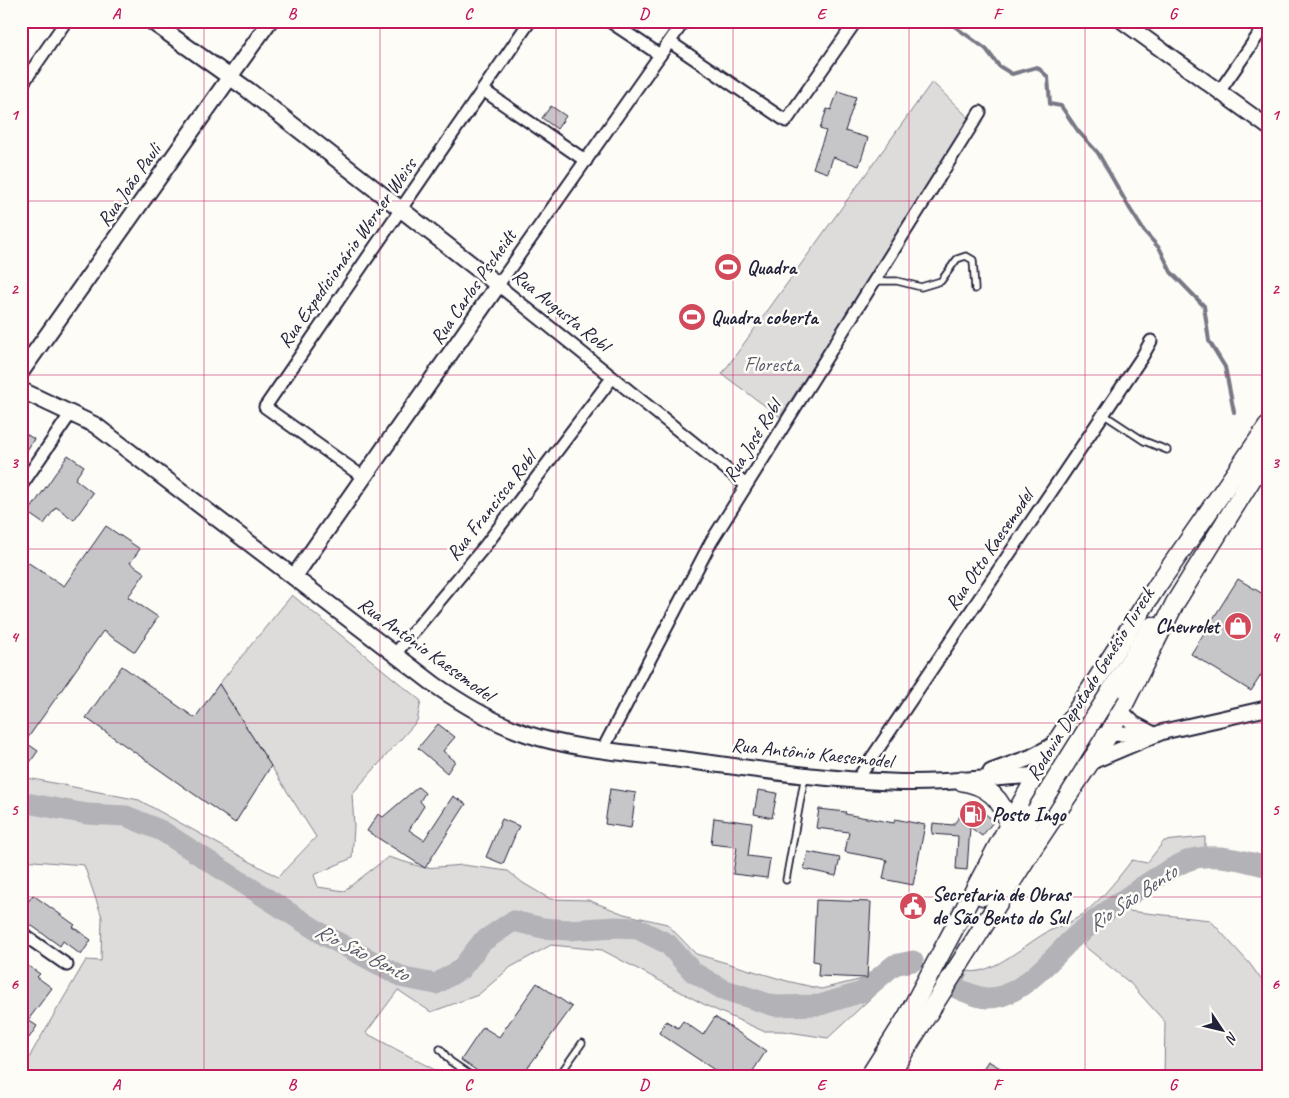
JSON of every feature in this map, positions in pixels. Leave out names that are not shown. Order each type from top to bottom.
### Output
[{"type":"main road","name":"Rua Augusta Robl","points":[[151,21],[230,77],[498,285]]},
{"type":"main road","name":"Rua João Pauli","points":[[21,372],[230,77]]},
{"type":"main road","name":"Rua Carlos Pscheidt","points":[[294,577],[498,285]]},
{"type":"main road","name":"Rua Antônio Kaesemodel","points":[[21,390],[95,426],[456,700],[501,724],[555,742],[805,775],[857,780],[911,782],[1037,775],[1076,770],[1091,762]]},
{"type":"main road","points":[[905,1021],[1009,825],[1054,746],[1157,586],[1268,426]]},
{"type":"main road","name":"Rodovia Deputado Genésio Tureck","points":[[869,1077],[1268,440]]},
{"type":"main road","points":[[888,1077],[1033,848],[1109,734],[1175,603],[1268,453]]},
{"type":"main road","name":"Rua Antônio Kaesemodel","points":[[961,780],[1009,766],[1066,739],[1080,738]]},
{"type":"main road","points":[[1080,738],[1090,748],[1091,762]]},
{"type":"main road","points":[[1054,746],[1054,764],[1060,772]]},
{"type":"main road","points":[[961,780],[984,787],[993,794],[1004,808],[1009,825]]},
{"type":"street","points":[[21,86],[66,21]]},
{"type":"street","name":"Rua João Pauli","points":[[230,77],[270,21]]},
{"type":"street","name":"Rua Expedicionário Werner Weiss","points":[[363,477],[265,407],[530,21]]},
{"type":"street","points":[[610,21],[660,55]]},
{"type":"street","name":"Rua Carlos Pscheidt","points":[[498,285],[684,21]]},
{"type":"street","points":[[670,42],[786,121],[856,21]]},
{"type":"street","points":[[1122,21],[1268,128]]},
{"type":"street","points":[[1218,92],[1268,21]]},
{"type":"street","points":[[483,90],[586,161]]},
{"type":"street","name":"Rua José Robl","points":[[603,749],[711,542],[980,112]]},
{"type":"street","name":"Rua Augusta Robl","points":[[498,285],[746,484]]},
{"type":"street","name":"Rua Otto Kaesemodel","points":[[857,780],[1142,358],[1151,341]]},
{"type":"street","name":"Rua Francisca Robl","points":[[395,654],[496,532],[612,378]]},
{"type":"street","points":[[21,486],[71,413]]},
{"type":"street","name":"Rua Antônio Kaesemodel","points":[[1091,762],[1157,733],[1268,708]]},
{"type":"street","points":[[1120,710],[1134,724],[1157,733]]},
{"type":"street","name":"Rua Antônio Kaesemodel","points":[[1080,738],[1109,734],[1157,733]]},
{"type":"street","points":[[21,933],[67,965]]},
{"type":"lane","points":[[876,281],[897,281],[921,287],[941,281],[957,259],[966,256],[973,260],[975,289]]},
{"type":"lane","points":[[1103,414],[1144,441],[1167,450]]},
{"type":"lane","points":[[786,880],[805,775]]},
{"type":"lane","points":[[558,1077],[582,1043]]},
{"type":"lane","points":[[440,1049],[450,1061],[473,1077]]},
{"type":"green space","name":"Floresta","points":[[932,82],[971,120],[780,417],[722,374]]},
{"type":"green space","points":[[292,595],[421,701],[417,721],[352,794],[354,826],[352,858],[314,875],[318,887],[344,891],[388,857],[425,868],[463,865],[508,871],[523,883],[550,899],[588,900],[624,914],[667,924],[696,954],[821,989],[867,978],[884,962],[919,953],[828,1038],[782,1031],[763,1031],[707,1006],[602,950],[551,945],[511,967],[478,995],[431,1012],[398,990],[366,1033],[448,1077],[21,1077],[32,1052],[86,960],[101,961],[102,917],[84,865],[21,860],[21,770],[28,778],[139,800],[278,877],[316,837],[219,684]]},
{"type":"green space","points":[[1205,837],[1205,850],[1154,878],[1006,989],[985,992],[961,984],[968,971],[987,969],[998,964],[1049,931],[1080,917],[1101,898],[1132,860],[1147,863],[1164,841]]},
{"type":"green space","points":[[1119,910],[1210,920],[1250,964],[1268,989],[1268,1077],[1164,1077],[1165,1022],[1130,983],[1083,945]]},
{"type":"building","points":[[838,91],[856,97],[845,131],[868,138],[859,166],[833,157],[828,173],[813,168],[826,131],[820,129],[827,109],[831,110]]},
{"type":"building","points":[[551,106],[566,116],[557,129],[542,118]]},
{"type":"building","points":[[21,431],[34,439],[21,460]]},
{"type":"building","points":[[68,455],[84,466],[75,479],[93,493],[74,520],[56,507],[44,524],[28,513]]},
{"type":"building","points":[[106,526],[140,549],[130,563],[145,573],[128,597],[158,617],[135,652],[103,631],[25,742],[38,751],[21,775],[21,558],[64,586]]},
{"type":"building","name":"Chevrolet","points":[[1238,579],[1268,597],[1268,664],[1251,691],[1191,654]]},
{"type":"building","points":[[122,666],[195,718],[219,684],[271,766],[235,823],[86,718]]},
{"type":"building","points":[[438,724],[455,737],[443,751],[455,761],[447,773],[418,748]]},
{"type":"building","points":[[418,787],[425,793],[420,801],[424,806],[409,830],[424,840],[453,796],[466,804],[425,868],[367,831],[378,814],[383,817]]},
{"type":"building","points":[[610,789],[636,793],[631,828],[605,824]]},
{"type":"building","points":[[758,790],[777,793],[772,818],[754,814]]},
{"type":"building","points":[[971,802],[994,821],[982,836],[970,827],[967,870],[956,869],[958,836],[932,834],[933,823],[953,825]]},
{"type":"building","points":[[819,809],[846,812],[845,814],[894,823],[895,819],[925,825],[913,885],[883,879],[887,860],[845,852],[849,832],[816,828]]},
{"type":"building","points":[[714,818],[752,823],[748,856],[770,859],[767,878],[733,874],[737,847],[711,844]]},
{"type":"building","points":[[502,819],[519,826],[503,864],[486,857]]},
{"type":"building","points":[[808,852],[840,858],[836,876],[804,869]]},
{"type":"building","points":[[33,895],[75,925],[73,927],[91,940],[81,955],[63,941],[60,946],[21,918],[21,911]]},
{"type":"building","points":[[816,900],[871,902],[867,978],[818,976],[819,962],[813,961]]},
{"type":"building","points":[[21,961],[40,974],[37,977],[52,988],[28,1020],[37,1026],[29,1038],[21,1032]]},
{"type":"building","points":[[537,983],[572,1007],[521,1077],[486,1077],[461,1060],[483,1027],[499,1037]]},
{"type":"building","points":[[715,1017],[766,1051],[749,1077],[725,1077],[659,1033],[666,1021],[678,1028],[683,1021],[703,1035]]},
{"type":"building","points":[[988,1061],[1016,1077],[978,1077]]},
{"type":"waterway","points":[[947,21],[986,49],[999,66],[1012,74],[1037,67],[1048,77],[1050,104],[1061,106],[1078,131],[1098,153],[1144,231],[1160,249],[1171,272],[1204,306],[1209,341],[1225,367],[1234,412]]},
{"type":"waterway","name":"Rio São Bento","points":[[21,802],[87,814],[126,816],[162,831],[324,935],[404,978],[436,984],[461,969],[482,942],[513,921],[543,928],[568,930],[616,927],[636,928],[668,944],[693,972],[722,989],[775,1006],[820,1005],[862,992],[894,965],[913,961]]},
{"type":"waterway","name":"Rio São Bento","points":[[958,989],[987,998],[999,997],[1022,986],[1094,921],[1151,881],[1185,862],[1197,858],[1215,857],[1268,867]]},
{"type":"place","name":"Quadra","points":[[728,267]]},
{"type":"place","name":"Quadra coberta","points":[[692,317]]},
{"type":"place","name":"Chevrolet","points":[[1238,626]]},
{"type":"place","name":"Posto Ingo","points":[[973,814]]},
{"type":"place","name":"Secretaria de Obras de São Bento do Sul","points":[[913,906]]}]
